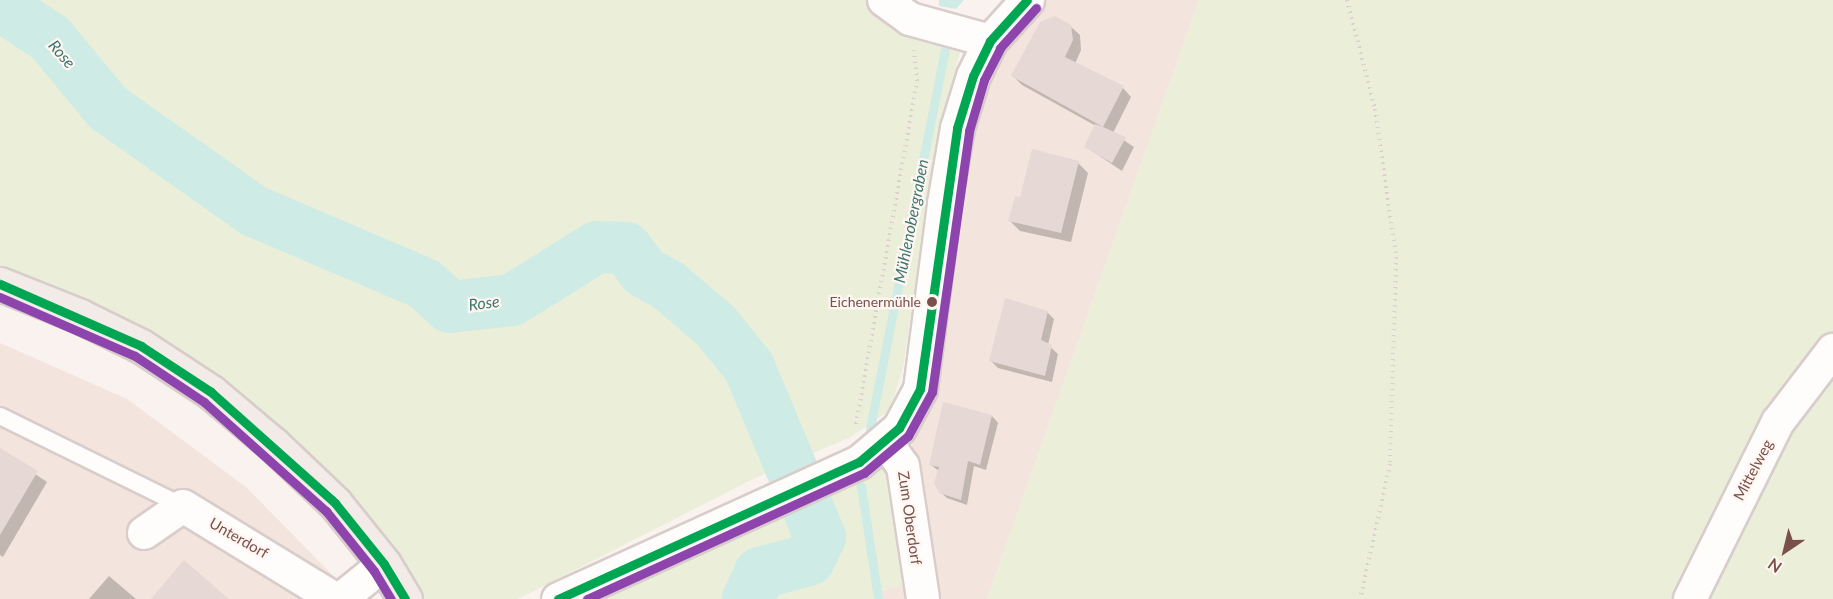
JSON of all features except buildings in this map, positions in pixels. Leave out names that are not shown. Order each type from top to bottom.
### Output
[{"type":"main road","points":[[558,599],[848,466],[886,442],[909,414],[920,389],[944,203],[957,128],[973,76],[990,41],[1027,0]]},
{"type":"main road","points":[[0,284],[80,316],[141,346],[211,392],[273,444],[335,503],[384,564],[405,599]]},
{"type":"street","points":[[884,0],[910,19],[990,41]]},
{"type":"street","name":"Mittelweg","points":[[1690,599],[1778,422],[1833,350]]},
{"type":"street","name":"Zum Oberdorf","points":[[886,442],[903,466],[923,599]]},
{"type":"street","points":[[144,533],[183,506]]},
{"type":"street","name":"Unterdorf","points":[[183,506],[335,599]]},
{"type":"street","points":[[341,599],[384,564]]},
{"type":"lane","points":[[0,416],[183,506]]},
{"type":"path","points":[[1347,0],[1375,109],[1396,256],[1390,464],[1360,599]]},
{"type":"path","points":[[848,466],[917,81],[910,19]]},
{"type":"shaded area","points":[[1027,0],[1199,0],[987,599],[883,599],[882,591],[922,580],[910,467],[919,376],[957,128]]},
{"type":"shaded area","points":[[0,343],[127,399],[246,487],[356,599],[0,599]]},
{"type":"green space","points":[[0,0],[871,0],[888,25],[960,52],[937,142],[903,368],[890,410],[851,437],[755,478],[518,599],[424,599],[395,551],[279,431],[0,271]]},
{"type":"green space","points":[[1199,0],[1833,0],[1833,599],[987,599]]},
{"type":"green space","points":[[878,461],[891,474],[905,585],[882,591],[883,599],[587,599]]},
{"type":"water","points":[[939,0],[964,0],[956,9],[939,6]]},
{"type":"waterway","name":"Rose","points":[[0,5],[50,38],[108,108],[254,211],[425,284],[450,307],[512,300],[597,247],[626,248],[644,272],[669,286],[715,325],[749,367],[820,537],[809,560],[760,573],[748,599]]},
{"type":"waterway","name":"Mühlenobergraben","points":[[870,428],[945,50]]},
{"type":"waterway","name":"Mühlenobergraben","points":[[861,486],[878,599]]},
{"type":"transit line","points":[[558,599],[859,462],[899,428],[920,389],[957,128],[973,76],[990,41],[1027,0]]},
{"type":"transit line","points":[[587,599],[864,473],[908,436],[932,392],[969,131],[984,80],[1000,48],[1036,8]]},
{"type":"transit line","points":[[0,284],[141,346],[211,392],[335,503],[384,564],[405,599]]},
{"type":"transit line","points":[[0,297],[135,356],[204,402],[326,511],[374,571],[391,599]]},
{"type":"place","name":"Eichenermühle","points":[[932,302]]}]
